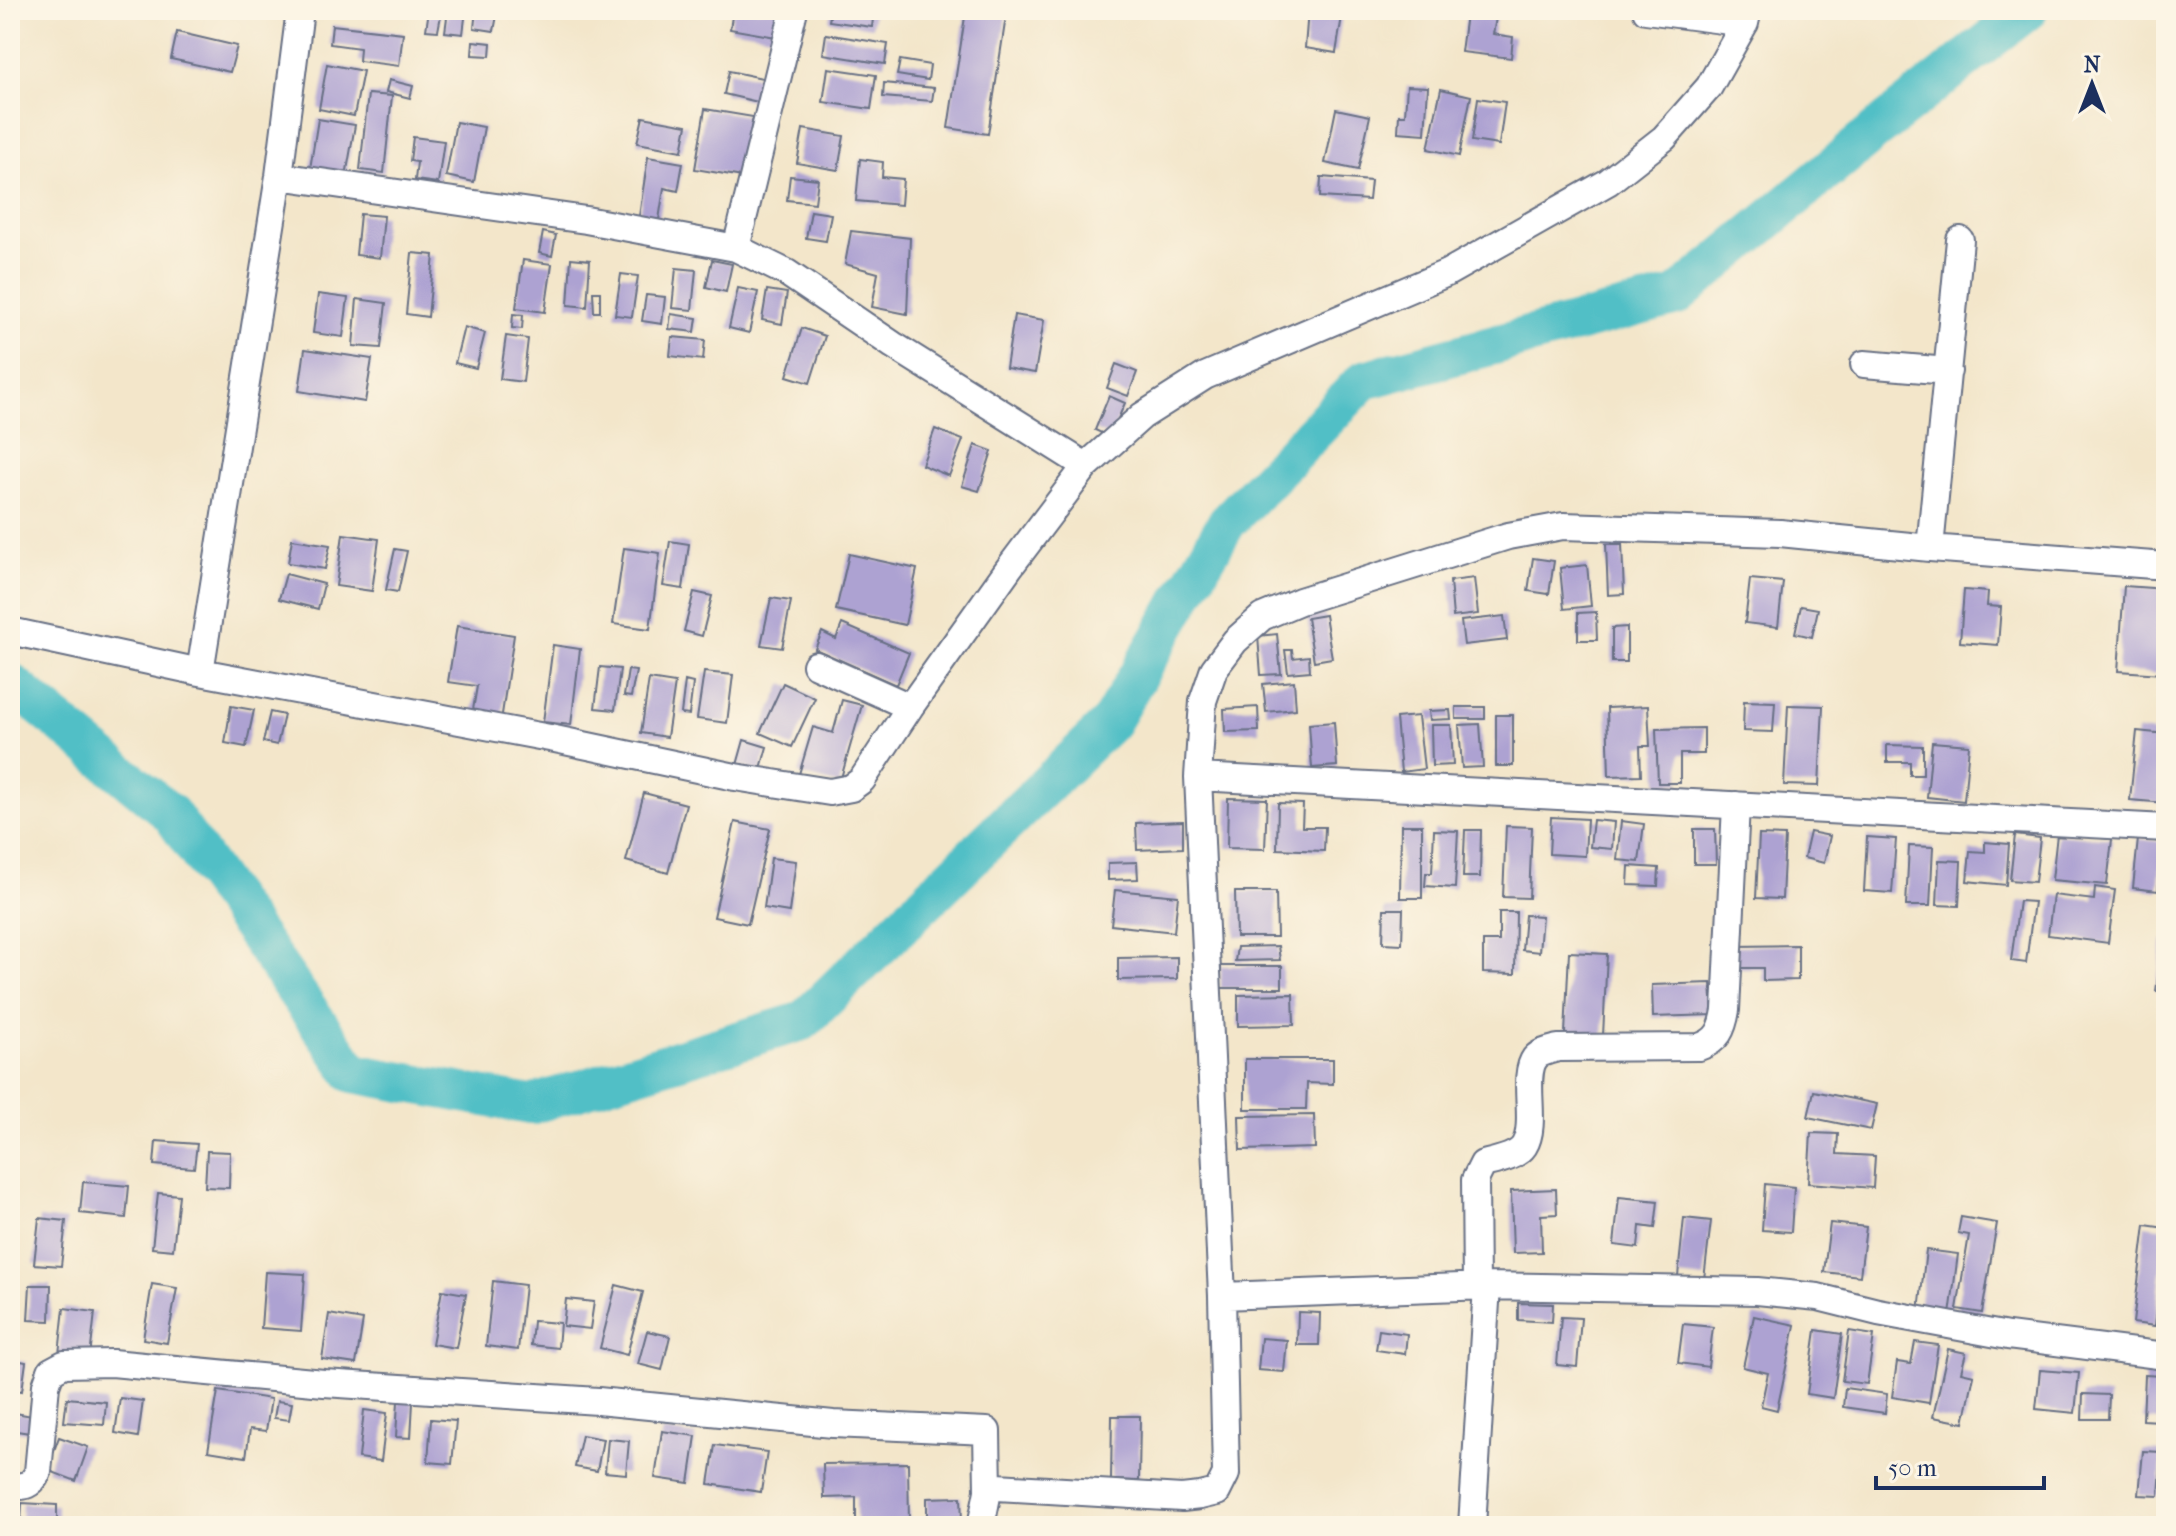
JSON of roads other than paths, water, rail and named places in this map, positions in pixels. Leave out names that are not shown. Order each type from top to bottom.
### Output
[{"type":"street","points":[[200,672],[279,176],[300,10]]},
{"type":"street","points":[[736,248],[794,10]]},
{"type":"street","points":[[10,631],[200,672],[555,739],[735,777],[830,792],[851,788],[862,780],[1009,568],[1086,466],[1142,416],[1205,376],[1447,273],[1608,182],[1664,138],[1709,87],[1747,17],[1646,10]]},
{"type":"street","points":[[279,176],[586,220],[736,248],[787,273],[893,345],[1086,466]]},
{"type":"street","points":[[1930,548],[1960,240]]},
{"type":"street","points":[[1864,364],[1948,371]]},
{"type":"street","points":[[988,1491],[997,1487],[1182,1498],[1217,1492],[1226,1474],[1222,1296],[1198,777],[1203,701],[1214,669],[1235,641],[1262,617],[1300,601],[1457,551],[1508,536],[1563,526],[1780,533],[2166,566]]},
{"type":"street","points":[[816,665],[910,707]]},
{"type":"street","points":[[1198,777],[2166,828]]},
{"type":"street","points":[[1472,1526],[1482,1286],[1475,1180],[1483,1164],[1518,1152],[1524,1146],[1529,1127],[1530,1070],[1542,1053],[1558,1048],[1699,1047],[1716,1039],[1724,1026],[1728,986],[1736,805]]},
{"type":"street","points":[[1222,1296],[1482,1286],[1772,1292],[1818,1297],[1878,1312],[2008,1336],[2166,1356]]},
{"type":"street","points":[[10,1486],[25,1487],[33,1482],[38,1472],[46,1385],[51,1371],[64,1364],[112,1363],[324,1383],[598,1401],[833,1424],[987,1431],[988,1491],[981,1526]]},
{"type":"waterway","points":[[10,682],[171,814],[353,1073],[530,1105],[803,1021],[1110,723],[1227,522],[1364,380],[1677,296],[1880,127],[2028,10]]}]
